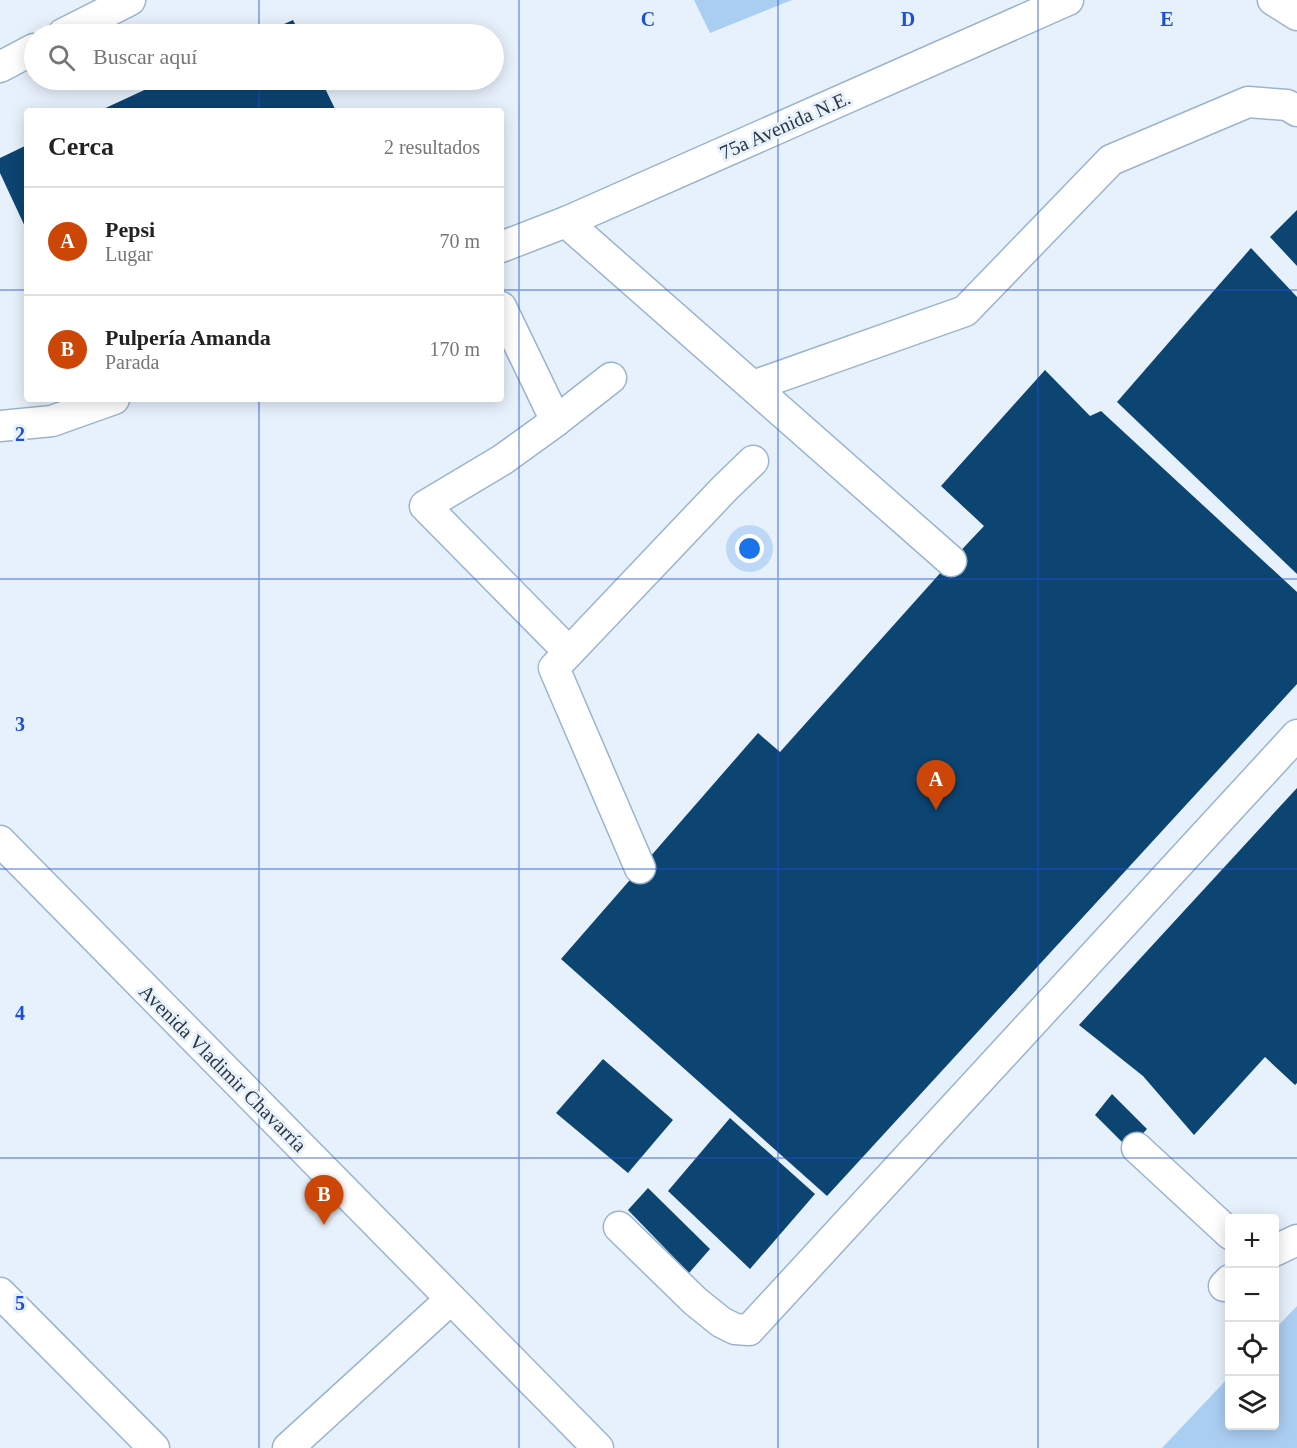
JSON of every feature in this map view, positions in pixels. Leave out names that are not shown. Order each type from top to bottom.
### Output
[{"type":"street","points":[[83,24],[130,0]]},
{"type":"street","name":"75a Avenida N.E.","points":[[504,247],[566,222],[1068,0]]},
{"type":"street","points":[[1273,0],[1297,15]]},
{"type":"street","points":[[2,60],[24,52]]},
{"type":"street","points":[[753,387],[965,311],[1111,160],[1248,102],[1287,105],[1297,111]]},
{"type":"street","points":[[566,222],[951,561]]},
{"type":"street","points":[[504,313],[556,421]]},
{"type":"street","points":[[569,652],[425,506],[502,460],[611,378]]},
{"type":"street","points":[[0,426],[52,421],[106,402]]},
{"type":"street","points":[[640,868],[554,668],[753,461]]},
{"type":"street","points":[[619,1227],[694,1300],[721,1322],[735,1329],[749,1330],[1297,735]]},
{"type":"street","name":"Avenida Vladimir Chavarría","points":[[0,841],[598,1448]]},
{"type":"street","points":[[1137,1148],[1225,1229]]},
{"type":"street","points":[[1279,1249],[1297,1240]]},
{"type":"street","points":[[0,1293],[154,1448]]},
{"type":"street","points":[[288,1448],[451,1299]]},
{"type":"shaded area","points":[[694,0],[792,0],[710,33]]},
{"type":"shaded area","points":[[1297,1306],[1297,1448],[1162,1448],[1225,1381],[1225,1430],[1279,1430],[1279,1325]]},
{"type":"building","points":[[144,90],[326,90],[335,108],[105,108]]},
{"type":"building","points":[[24,146],[24,225],[0,173],[0,158]]},
{"type":"building","points":[[1297,210],[1297,266],[1270,237]]},
{"type":"building","points":[[1251,248],[1297,297],[1297,574],[1117,402]]},
{"type":"building","points":[[1045,370],[1090,416],[1101,411],[1297,592],[1297,684],[827,1196],[561,959],[758,733],[780,752],[984,526],[941,486]]},
{"type":"building","points":[[1297,788],[1297,1083],[1295,1085],[1265,1057],[1194,1135],[1143,1076],[1079,1025]]},
{"type":"building","points":[[603,1059],[673,1120],[628,1173],[556,1113]]},
{"type":"building","points":[[1112,1094],[1147,1129],[1129,1149],[1095,1115]]},
{"type":"building","points":[[730,1118],[815,1194],[750,1269],[668,1191]]},
{"type":"building","points":[[648,1188],[710,1249],[689,1273],[628,1210]]},
{"type":"place","name":"Pepsi","points":[[936,810]]},
{"type":"place","name":"Pulpería Amanda","points":[[324,1225]]}]
